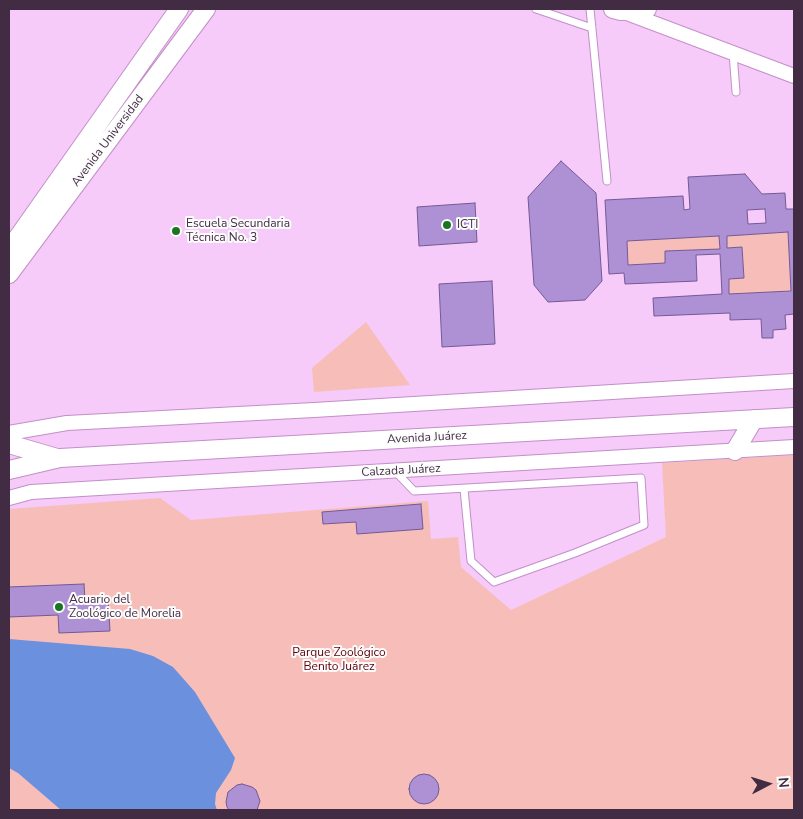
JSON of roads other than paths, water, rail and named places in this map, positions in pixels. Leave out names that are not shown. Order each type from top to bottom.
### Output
[{"type":"street","name":"Avenida Universidad","points":[[9,250],[180,9]]},
{"type":"street","name":"Avenida Universidad","points":[[9,274],[206,9]]},
{"type":"street","points":[[617,10],[647,9]]},
{"type":"street","points":[[617,10],[794,76]]},
{"type":"street","points":[[9,433],[67,423],[324,410],[794,381]]},
{"type":"street","name":"Avenida Juárez","points":[[9,470],[60,458],[794,417]]},
{"type":"street","points":[[735,451],[754,420]]},
{"type":"street","name":"Avenida Juárez","points":[[9,444],[60,458]]},
{"type":"street","name":"Calzada Juárez","points":[[9,498],[31,492],[794,447]]},
{"type":"lane","points":[[536,9],[592,28]]},
{"type":"lane","points":[[590,9],[607,181]]},
{"type":"lane","points":[[733,53],[736,92]]},
{"type":"lane","points":[[396,471],[414,491],[641,478],[644,525],[575,553],[494,582],[470,561],[464,489]]},
{"type":"water","points":[[9,639],[130,649],[153,656],[173,667],[195,692],[235,758],[231,770],[216,793],[215,804],[217,810],[61,810],[18,773],[9,768]]},
{"type":"place","name":"ICTI","points":[[447,225]]},
{"type":"place","name":"Escuela Secundaria Técnica No. 3","points":[[176,231]]},
{"type":"place","name":"Acuario del Zoológico de Morelia","points":[[59,607]]},
{"type":"park label","name":"Parque Zoológico Benito Juárez","points":[[339,660]]}]
